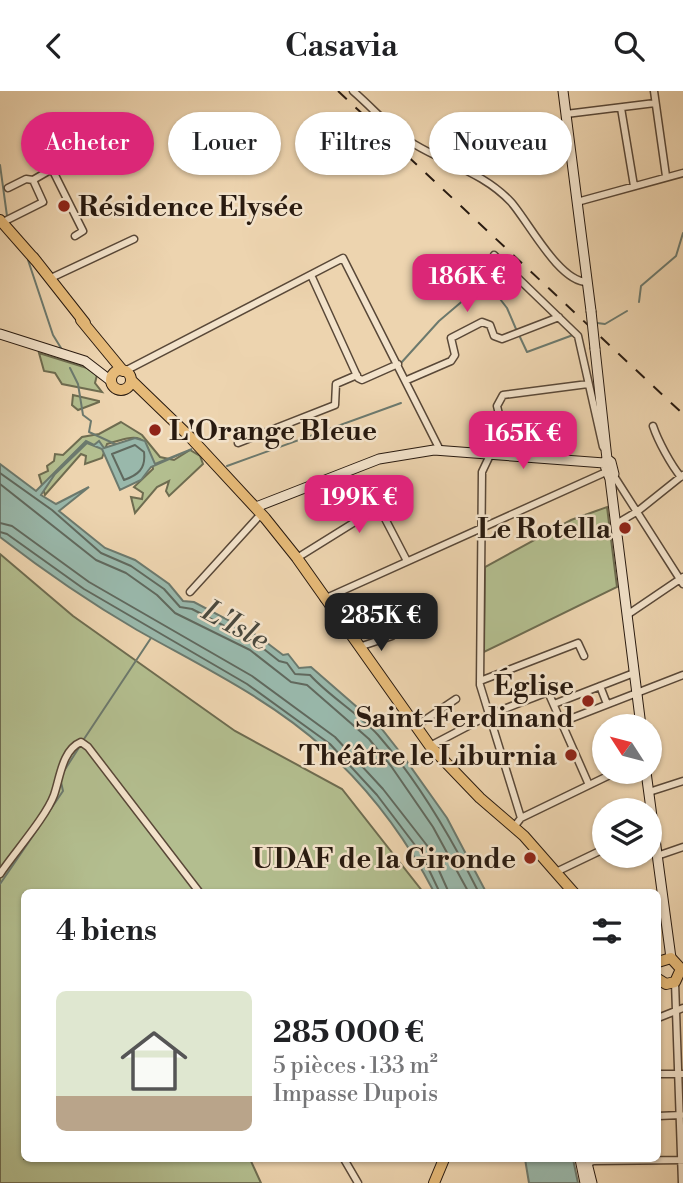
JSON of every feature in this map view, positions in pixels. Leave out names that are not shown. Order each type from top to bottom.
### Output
[{"type":"main road","points":[[563,91],[566,112]]},
{"type":"main road","points":[[572,162],[639,714]]},
{"type":"main road","points":[[3,221],[74,307],[104,347],[120,376]]},
{"type":"main road","points":[[0,334],[85,361],[120,376],[162,410],[259,510],[297,558],[430,746],[480,798],[514,827],[556,872],[568,889]]},
{"type":"main road","points":[[259,510],[379,459],[440,450],[491,453],[608,467]]},
{"type":"main road","points":[[648,784],[649,798]]},
{"type":"main road","points":[[658,868],[673,958],[679,978],[661,982]]},
{"type":"main road","points":[[434,1183],[442,1162]]},
{"type":"main road","points":[[584,1162],[585,1183]]},
{"type":"main road","points":[[585,1162],[592,1183]]},
{"type":"street","points":[[354,91],[412,143],[453,162],[501,191],[558,264],[579,281],[587,282]]},
{"type":"street","points":[[654,91],[666,176]]},
{"type":"street","points":[[572,113],[655,103]]},
{"type":"street","points":[[621,107],[634,186]]},
{"type":"street","points":[[8,188],[33,180],[52,169],[83,232],[75,236]]},
{"type":"street","points":[[577,202],[683,173]]},
{"type":"street","points":[[3,221],[43,202],[33,180]]},
{"type":"street","points":[[49,274],[134,240]]},
{"type":"street","points":[[494,255],[578,336],[608,467],[682,580],[627,615]]},
{"type":"street","points":[[120,376],[343,258],[407,380],[440,450]]},
{"type":"street","points":[[311,275],[357,375],[362,380],[398,364]]},
{"type":"street","points":[[407,380],[451,361],[455,355],[451,338],[482,322],[490,325],[494,336],[502,339],[559,317]]},
{"type":"street","points":[[238,443],[257,432],[335,405],[335,384],[357,375]]},
{"type":"street","points":[[509,455],[497,406],[503,395],[588,384]]},
{"type":"street","points":[[653,426],[683,488]]},
{"type":"street","points":[[491,453],[482,472],[480,681],[520,818]]},
{"type":"street","points":[[324,599],[608,467]]},
{"type":"street","points":[[616,524],[638,511],[680,478]]},
{"type":"street","points":[[297,558],[379,507],[407,561]]},
{"type":"street","points":[[191,592],[259,510]]},
{"type":"street","points":[[359,647],[391,636]]},
{"type":"street","points":[[480,681],[578,643],[584,656]]},
{"type":"street","points":[[554,704],[634,673]]},
{"type":"street","points":[[562,722],[682,677]]},
{"type":"street","points":[[600,686],[607,704]]},
{"type":"street","points":[[430,746],[491,714],[548,692],[589,785]]},
{"type":"street","points":[[416,726],[456,699]]},
{"type":"street","points":[[0,874],[52,799],[58,774],[74,746],[81,742],[88,747],[197,889]]},
{"type":"street","points":[[649,792],[683,781]]},
{"type":"street","points":[[514,827],[520,818],[592,784]]},
{"type":"street","points":[[662,854],[683,847]]},
{"type":"street","points":[[556,872],[592,855]]},
{"type":"street","points":[[679,978],[682,1183]]},
{"type":"street","points":[[661,1017],[679,1009]]},
{"type":"street","points":[[661,1074],[681,1074]]},
{"type":"street","points":[[661,1116],[681,1115]]},
{"type":"street","points":[[661,1160],[682,1160]]},
{"type":"street","points":[[346,1162],[358,1183]]},
{"type":"green space","points":[[39,353],[87,368],[97,375],[95,383],[102,392],[62,384],[55,373],[44,371]]},
{"type":"green space","points":[[73,395],[99,402],[78,410],[72,405]]},
{"type":"green space","points":[[121,422],[142,435],[160,457],[174,460],[190,450],[200,456],[203,464],[169,496],[166,491],[169,481],[157,487],[135,513],[131,497],[142,499],[143,493],[134,487],[153,469],[144,442],[127,438],[107,444],[102,458],[85,464],[86,456],[81,454],[45,495],[39,475],[48,471],[47,466],[54,461],[55,454],[63,455],[82,437],[99,434]]},
{"type":"green space","points":[[607,507],[617,587],[484,652],[485,567],[571,520]]},
{"type":"green space","points":[[0,554],[73,616],[235,731],[342,789],[421,889],[21,889],[21,1162],[251,1162],[261,1183],[0,1183]]},
{"type":"water","name":"L'Isle","points":[[135,438],[145,441],[155,464],[192,449],[151,467],[141,480],[120,490],[102,449],[87,443],[55,474],[41,495],[56,504],[89,487],[59,511],[105,548],[135,560],[169,584],[183,601],[194,602],[258,636],[283,655],[288,654],[299,668],[311,667],[381,728],[447,818],[484,889],[432,889],[412,853],[372,798],[341,764],[304,731],[234,684],[102,608],[0,537],[0,464],[36,491],[86,441],[94,445],[99,441],[104,448]]},
{"type":"water","points":[[526,1162],[574,1162],[578,1183],[529,1183]]},
{"type":"waterway","points":[[0,165],[7,216]]},
{"type":"waterway","points":[[639,302],[641,286],[676,256],[683,233]]},
{"type":"waterway","points":[[28,260],[53,335],[61,348]]},
{"type":"waterway","points":[[401,363],[439,321],[486,281],[507,308],[516,329]]},
{"type":"waterway","points":[[597,323],[605,324],[627,311]]},
{"type":"waterway","points":[[519,335],[527,352],[573,335]]},
{"type":"waterway","points":[[70,368],[78,384],[83,415],[91,421],[89,432],[115,444]]},
{"type":"waterway","points":[[227,466],[401,403]]},
{"type":"waterway","points":[[84,739],[151,638]]},
{"type":"waterway","points":[[64,771],[80,746]]},
{"type":"waterway","points":[[46,816],[63,791],[61,782]]},
{"type":"waterway","points":[[0,884],[39,827]]},
{"type":"railway","points":[[338,91],[683,414]]},
{"type":"place","name":"Résidence Elysée","points":[[64,206]]},
{"type":"place","name":"L'Orange Bleue","points":[[155,430]]},
{"type":"place","name":"Le Rotella","points":[[625,528]]},
{"type":"place","name":"Église Saint-Ferdinand","points":[[588,701]]},
{"type":"place","name":"Théâtre le Liburnia","points":[[571,755]]},
{"type":"place","name":"UDAF de la Gironde","points":[[530,858]]}]
